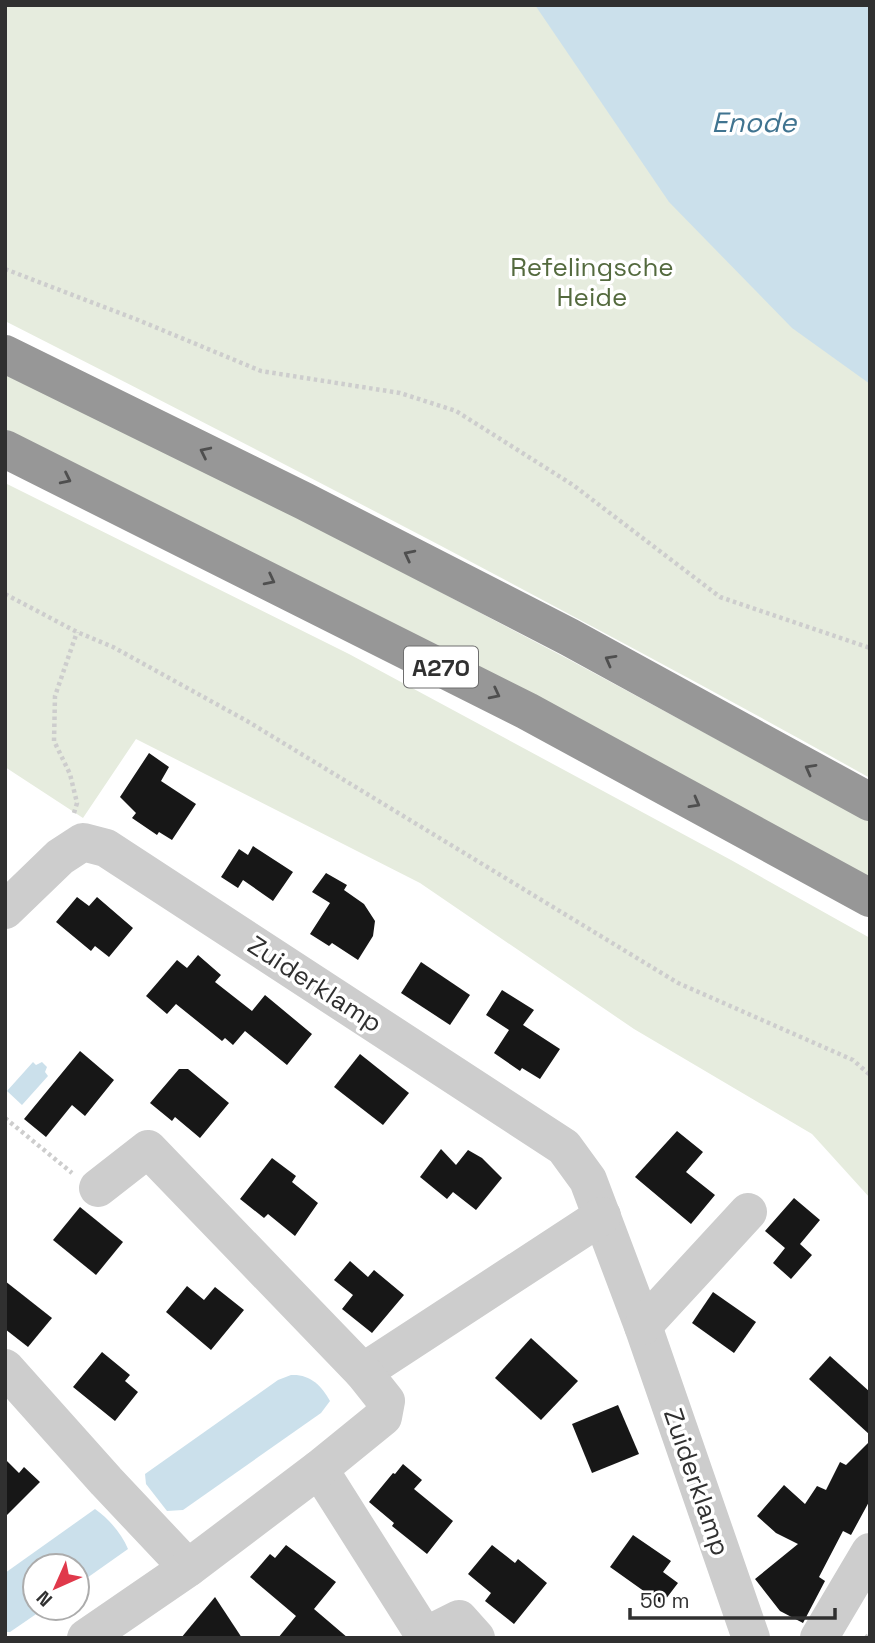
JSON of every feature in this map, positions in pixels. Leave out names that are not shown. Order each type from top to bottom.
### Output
[{"type":"highway","points":[[5,354],[304,501],[569,637],[870,802]]},
{"type":"highway","name":"A270","points":[[5,449],[527,710],[870,898]]},
{"type":"street","name":"Zuiderklamp","points":[[5,910],[60,857],[83,842],[106,848],[564,1147],[588,1180],[602,1216],[751,1638]]},
{"type":"street","points":[[86,1638],[188,1568],[319,1469],[383,1417],[386,1401],[363,1372],[148,1149],[98,1188]]},
{"type":"street","points":[[643,1326],[748,1212]]},
{"type":"street","points":[[363,1372],[602,1216]]},
{"type":"street","points":[[5,1368],[188,1568]]},
{"type":"street","points":[[319,1469],[425,1637],[459,1619],[476,1638]]},
{"type":"street","points":[[819,1638],[870,1552]]},
{"type":"path","points":[[5,269],[261,371],[400,393],[456,411],[573,485],[720,597],[870,648]]},
{"type":"path","points":[[5,594],[77,632],[113,647],[247,721],[678,983],[853,1060],[870,1075]]},
{"type":"path","points":[[60,857],[77,803],[70,774],[54,741],[55,696],[77,632]]},
{"type":"path","points":[[5,1118],[68,1170],[98,1188]]},
{"type":"path","points":[[866,1638],[870,1633]]},
{"type":"green space","name":"Refelingsche Heide","points":[[5,5],[870,5],[870,778],[440,545],[5,321]]},
{"type":"green space","points":[[5,372],[309,523],[870,822],[870,887],[5,431]]},
{"type":"green space","points":[[5,483],[349,654],[870,938],[870,1198],[812,1134],[634,1029],[420,883],[136,739],[83,818],[5,767]]},
{"type":"water","name":"Enode","points":[[535,5],[870,5],[870,384],[792,328],[669,202]]},
{"type":"water","points":[[33,1062],[36,1065],[42,1062],[47,1067],[45,1072],[48,1076],[22,1105],[7,1091]]},
{"type":"water","points":[[291,1375],[304,1376],[323,1390],[330,1401],[321,1413],[183,1510],[167,1511],[146,1484],[145,1474],[278,1380]]},
{"type":"water","points":[[95,1509],[114,1527],[128,1549],[91,1575],[91,1552],[35,1552]]},
{"type":"water","points":[[21,1562],[21,1622],[25,1622],[10,1632],[5,1632],[5,1573]]},
{"type":"building","points":[[149,753],[169,767],[161,781],[196,804],[172,840],[159,832],[157,835],[132,818],[136,813],[120,797]]},
{"type":"building","points":[[253,846],[293,872],[273,901],[243,880],[238,888],[221,877],[239,849],[248,855]]},
{"type":"building","points":[[326,873],[347,885],[344,890],[364,904],[375,921],[373,936],[358,960],[332,943],[329,946],[310,934],[330,903],[312,892]]},
{"type":"building","points":[[77,897],[89,906],[97,897],[133,928],[109,957],[95,946],[91,951],[56,922]]},
{"type":"building","points":[[198,955],[221,975],[215,982],[252,1011],[265,995],[312,1034],[287,1065],[245,1031],[233,1045],[225,1038],[222,1041],[176,1004],[167,1014],[146,996],[177,960],[187,968]]},
{"type":"building","points":[[421,962],[470,995],[450,1025],[401,993]]},
{"type":"building","points":[[502,990],[534,1010],[523,1025],[560,1049],[540,1079],[522,1068],[520,1071],[494,1053],[509,1030],[486,1015]]},
{"type":"building","points":[[80,1051],[114,1080],[85,1116],[72,1105],[46,1137],[24,1119]]},
{"type":"building","points":[[360,1054],[409,1093],[383,1125],[334,1087]]},
{"type":"building","points":[[179,1069],[188,1069],[229,1103],[200,1138],[175,1117],[172,1121],[150,1103]]},
{"type":"building","points":[[677,1131],[703,1152],[686,1172],[715,1195],[691,1224],[635,1177]]},
{"type":"building","points":[[441,1149],[456,1165],[468,1150],[482,1158],[502,1178],[476,1210],[453,1192],[447,1199],[420,1177]]},
{"type":"building","points":[[272,1158],[296,1176],[292,1182],[318,1203],[295,1236],[268,1214],[264,1218],[240,1199]]},
{"type":"building","points":[[794,1198],[820,1220],[800,1244],[812,1255],[791,1279],[773,1263],[785,1248],[765,1231]]},
{"type":"building","points":[[80,1207],[123,1242],[96,1275],[53,1240]]},
{"type":"building","points":[[350,1261],[368,1277],[374,1270],[404,1295],[372,1333],[342,1309],[353,1295],[334,1280]]},
{"type":"building","points":[[5,1281],[52,1318],[28,1347],[5,1329]]},
{"type":"building","points":[[187,1286],[204,1300],[215,1287],[244,1310],[211,1350],[166,1312]]},
{"type":"building","points":[[713,1292],[756,1322],[734,1353],[692,1323]]},
{"type":"building","points":[[531,1338],[578,1381],[541,1420],[495,1378]]},
{"type":"building","points":[[102,1352],[130,1375],[125,1381],[138,1392],[115,1421],[73,1387]]},
{"type":"building","points":[[830,1356],[870,1392],[870,1435],[809,1379]]},
{"type":"building","points":[[618,1405],[639,1454],[592,1473],[572,1424]]},
{"type":"building","points":[[870,1441],[870,1500],[851,1535],[843,1531],[819,1577],[825,1581],[803,1623],[780,1611],[755,1579],[798,1544],[776,1533],[757,1516],[784,1485],[805,1504],[817,1486],[826,1490],[840,1462],[846,1465]]},
{"type":"building","points":[[5,1459],[19,1473],[24,1467],[40,1482],[5,1517]]},
{"type":"building","points":[[403,1464],[422,1480],[414,1489],[453,1521],[427,1554],[392,1526],[394,1523],[369,1502]]},
{"type":"building","points":[[633,1535],[671,1561],[663,1572],[678,1583],[662,1604],[610,1567]]},
{"type":"building","points":[[286,1545],[336,1582],[314,1609],[348,1638],[278,1638],[296,1616],[250,1577],[270,1554],[275,1558]]},
{"type":"building","points":[[492,1545],[515,1563],[518,1559],[547,1583],[514,1624],[485,1601],[491,1593],[468,1574]]},
{"type":"building","points":[[215,1597],[242,1638],[181,1638]]}]
